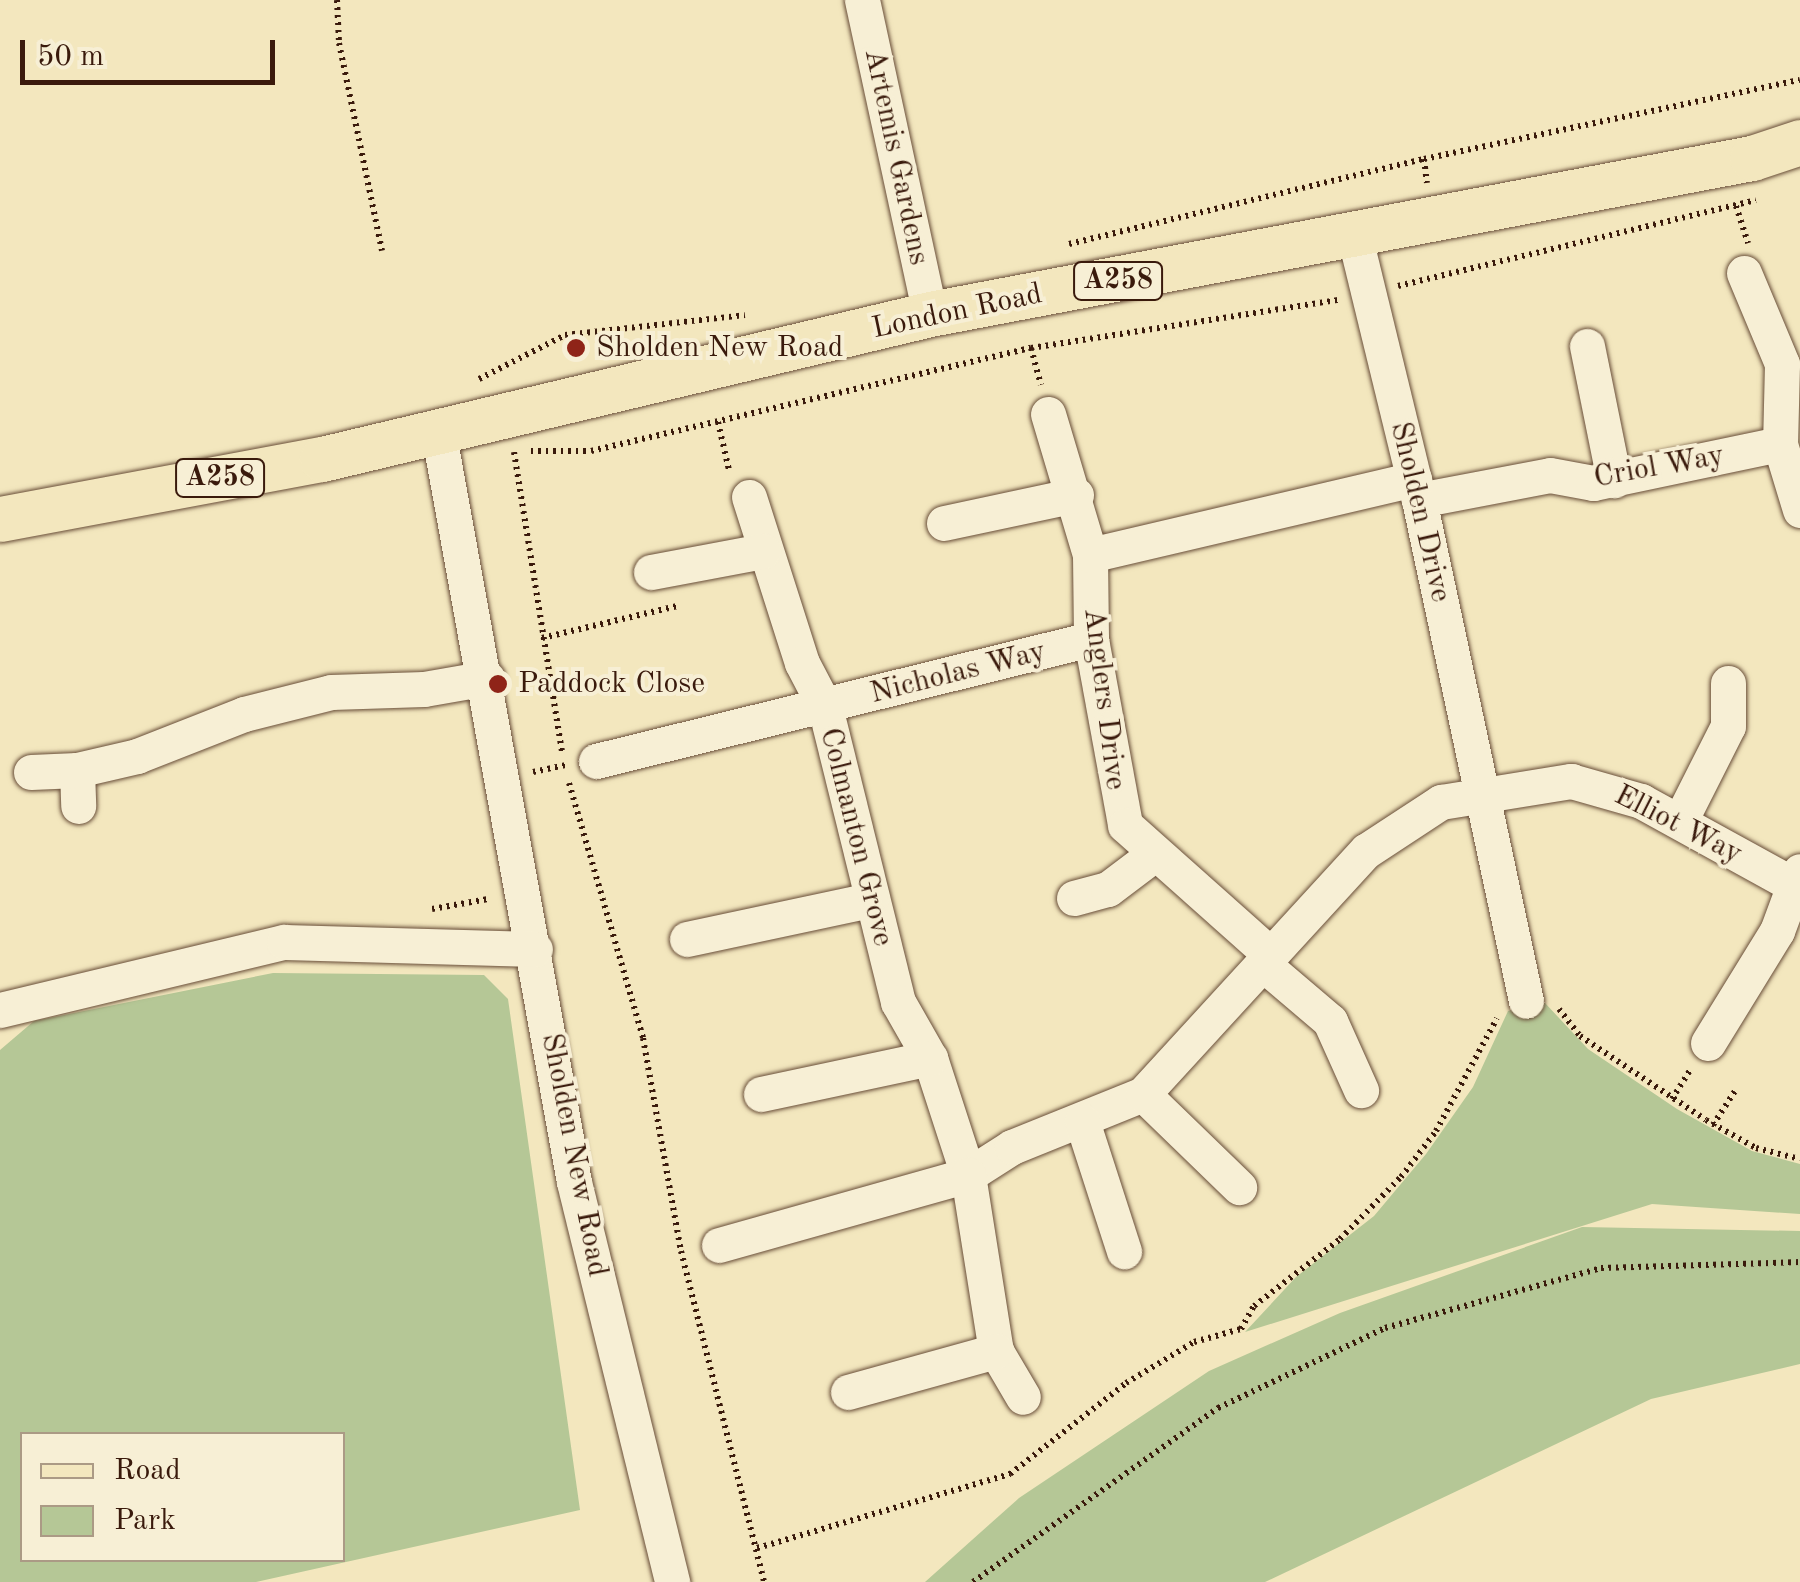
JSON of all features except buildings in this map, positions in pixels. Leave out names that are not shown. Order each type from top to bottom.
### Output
[{"type":"main road","name":"London Road","points":[[0,519],[322,459],[930,314],[1752,158],[1800,142]]},
{"type":"street","name":"Artemis Gardens","points":[[862,0],[930,314]]},
{"type":"street","name":"Sholden Drive","points":[[1354,234],[1416,490],[1526,1001]]},
{"type":"street","points":[[1744,272],[1791,363],[1780,444],[1800,510]]},
{"type":"street","points":[[1587,346],[1614,480]]},
{"type":"street","name":"Anglers Drive","points":[[1048,414],[1076,495],[1090,555],[1091,639],[1115,798],[1125,825],[1330,1021],[1362,1090]]},
{"type":"street","name":"Sholden New Road","points":[[438,430],[487,678],[574,1182],[672,1582]]},
{"type":"street","name":"Criol Way","points":[[1416,490],[1528,478],[1614,480],[1780,444]]},
{"type":"street","points":[[1090,555],[1416,490]]},
{"type":"street","points":[[944,524],[1076,495]]},
{"type":"street","name":"Colmanton Grove","points":[[750,497],[763,551],[812,688],[824,706],[898,1002],[930,1058],[968,1175],[996,1351],[1023,1398]]},
{"type":"street","points":[[651,572],[763,551]]},
{"type":"street","name":"Nicholas Way","points":[[581,763],[1091,639]]},
{"type":"street","points":[[32,772],[76,770],[331,692],[424,690],[487,678]]},
{"type":"street","points":[[1680,821],[1728,726],[1728,683]]},
{"type":"street","points":[[76,770],[78,806]]},
{"type":"street","name":"Elliot Way","points":[[1483,791],[1571,781],[1605,788],[1797,878]]},
{"type":"street","points":[[719,1245],[968,1175],[1012,1147],[1143,1094],[1388,831],[1441,802],[1483,791]]},
{"type":"street","points":[[1074,898],[1108,889],[1153,855]]},
{"type":"street","points":[[1708,1043],[1776,932],[1797,878]]},
{"type":"street","points":[[687,939],[870,900]]},
{"type":"street","points":[[0,1010],[284,942],[535,949]]},
{"type":"street","points":[[761,1094],[930,1058]]},
{"type":"street","points":[[1143,1094],[1239,1187]]},
{"type":"street","points":[[1082,1121],[1124,1251]]},
{"type":"street","points":[[848,1392],[996,1351]]},
{"type":"path","points":[[337,0],[339,43],[382,251]]},
{"type":"path","points":[[1062,246],[1406,163],[1800,80]]},
{"type":"path","points":[[497,455],[590,451],[1031,348],[1366,296],[1768,197]]},
{"type":"path","points":[[468,384],[565,335],[755,314]]},
{"type":"path","points":[[718,422],[736,496],[750,497]]},
{"type":"path","points":[[514,452],[542,638],[581,763],[643,1038],[680,1251],[764,1582]]},
{"type":"path","points":[[542,638],[691,602]]},
{"type":"path","points":[[504,779],[581,763]]},
{"type":"path","points":[[758,1548],[1010,1474],[1126,1383],[1194,1342],[1241,1329],[1282,1280],[1381,1200],[1436,1132],[1499,1012],[1526,1001],[1553,1001],[1580,1036],[1713,1124],[1756,1148],[1800,1159]]},
{"type":"path","points":[[1713,1124],[1735,1091]]},
{"type":"path","points":[[973,1582],[1218,1408],[1384,1328],[1601,1268],[1800,1262]]},
{"type":"green space","points":[[273,973],[484,975],[508,999],[580,1510],[256,1582],[0,1582],[0,1050],[34,1021]]},
{"type":"green space","points":[[1545,1003],[1588,1049],[1677,1109],[1752,1151],[1800,1164],[1800,1214],[1652,1204],[1245,1332],[1296,1277],[1374,1216],[1426,1154],[1473,1087],[1508,1011]]},
{"type":"green space","points":[[1582,1227],[1800,1231],[1800,1364],[1651,1399],[1265,1582],[925,1582],[1019,1498],[1209,1371],[1340,1313]]},
{"type":"place","name":"Sholden New Road","points":[[576,348]]},
{"type":"place","name":"Paddock Close","points":[[498,684]]}]
